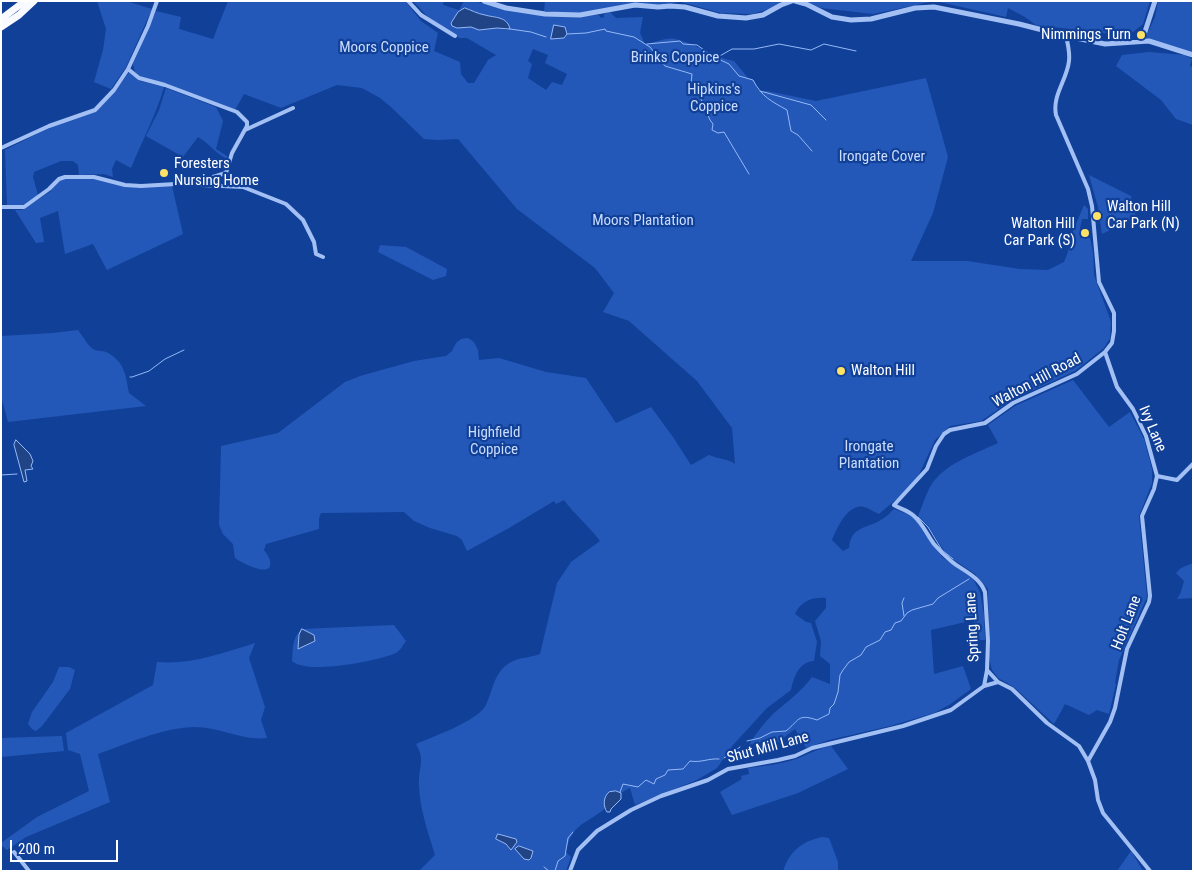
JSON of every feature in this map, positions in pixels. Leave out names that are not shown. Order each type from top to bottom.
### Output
[{"type":"highway","points":[[1,19],[25,1]]},
{"type":"highway","points":[[1,27],[34,1]]},
{"type":"street","points":[[1,148],[49,126],[95,110],[114,90],[128,69],[148,26],[157,1]]},
{"type":"street","points":[[408,1],[421,15],[456,36]]},
{"type":"street","points":[[484,1],[506,8],[545,14],[580,15],[635,5],[685,7],[718,16],[746,18],[764,15],[781,5],[794,1],[806,4],[832,17],[851,20],[871,19],[915,8],[934,7],[1105,44],[1149,41],[1193,56]]},
{"type":"street","points":[[1142,41],[1155,1]]},
{"type":"street","points":[[1066,36],[1069,63],[1056,99],[1055,108],[1056,115],[1082,173],[1092,206],[1099,282],[1111,307],[1114,320],[1114,337],[1106,352]]},
{"type":"street","points":[[1,207],[24,207],[49,189],[59,179],[65,177],[94,177],[136,186],[193,183],[226,173],[232,153],[247,122],[237,112],[165,85],[139,78],[128,69]]},
{"type":"street","points":[[243,131],[293,108]]},
{"type":"street","points":[[193,183],[243,187],[286,204],[303,220],[314,242],[316,254],[323,257]]},
{"type":"street","name":"Ivy Lane","points":[[1106,352],[1117,387],[1133,409],[1146,436],[1157,476],[1177,480],[1193,464]]},
{"type":"street","name":"Walton Hill Road","points":[[894,505],[927,469],[936,446],[944,434],[950,430],[984,423],[1013,403],[1077,374],[1106,352]]},
{"type":"street","name":"Holt Lane","points":[[1088,761],[1112,717],[1127,649],[1150,596],[1142,516],[1154,489],[1157,476]]},
{"type":"street","name":"Spring Lane","points":[[894,505],[913,515],[935,544],[951,561],[982,585],[985,600],[987,670],[984,686]]},
{"type":"street","name":"Spring Lane","points":[[987,670],[996,682],[1012,689],[1047,723],[1074,741],[1082,750],[1095,780],[1098,800],[1103,813],[1150,871]]},
{"type":"street","name":"Shut Mill Lane","points":[[570,871],[578,850],[597,830],[631,810],[661,796],[708,780],[728,770],[795,756],[812,748],[903,726],[951,710],[984,686],[996,682]]},
{"type":"street","points":[[14,852],[29,871]]},
{"type":"green space","points":[[97,1],[126,1],[152,9],[126,67],[111,89],[94,82],[103,50],[106,29]]},
{"type":"green space","points":[[228,1],[405,1],[421,21],[438,33],[434,51],[460,62],[461,74],[468,83],[474,83],[488,60],[496,55],[467,38],[459,38],[454,33],[447,31],[427,16],[413,1],[444,1],[443,5],[459,10],[464,1],[470,1],[506,10],[541,15],[599,15],[601,18],[604,17],[604,14],[610,12],[616,18],[643,17],[640,33],[645,44],[675,39],[734,61],[748,78],[753,80],[759,91],[816,101],[926,78],[948,157],[933,213],[911,261],[967,261],[1020,269],[1048,270],[1064,262],[1070,238],[1084,205],[1088,209],[1088,219],[1082,219],[1080,238],[1090,238],[1094,275],[1111,322],[1110,338],[1104,348],[1075,371],[1012,400],[981,421],[950,426],[935,440],[915,483],[879,514],[864,507],[853,509],[844,517],[832,540],[843,551],[849,548],[850,541],[856,532],[881,520],[894,509],[915,519],[942,557],[973,579],[980,592],[984,615],[985,640],[970,637],[975,629],[974,620],[931,630],[934,674],[963,666],[971,689],[934,713],[890,726],[829,740],[806,748],[795,729],[778,742],[765,741],[749,745],[770,717],[799,692],[812,677],[830,684],[830,664],[820,656],[821,641],[815,621],[826,608],[826,598],[812,599],[800,606],[795,614],[806,622],[811,623],[817,642],[814,661],[801,667],[791,690],[767,708],[733,745],[717,768],[697,780],[635,805],[630,788],[622,792],[603,810],[579,826],[571,836],[566,852],[571,857],[566,871],[419,871],[435,855],[421,804],[419,780],[421,755],[416,744],[465,723],[474,717],[486,705],[495,680],[508,663],[540,654],[557,583],[571,562],[600,541],[564,500],[556,504],[554,501],[467,551],[462,540],[457,536],[414,521],[404,512],[321,513],[319,529],[266,544],[264,550],[270,560],[270,566],[267,569],[256,568],[235,558],[233,544],[223,534],[219,525],[221,446],[278,433],[345,382],[414,361],[446,356],[452,351],[456,343],[461,339],[468,338],[474,342],[478,350],[479,360],[499,358],[546,372],[586,378],[616,423],[651,407],[691,465],[709,455],[735,464],[732,428],[697,381],[629,321],[603,312],[614,293],[595,268],[517,209],[458,139],[424,139],[391,107],[362,88],[337,85],[281,108],[244,94],[235,110],[167,84],[139,76],[135,72],[133,64],[156,11],[181,17],[179,29],[213,39]],"holes":[[[465,8],[486,16],[498,17],[508,30],[497,28],[479,30],[451,23],[459,10]],[[533,49],[548,55],[545,63],[567,74],[562,85],[552,82],[546,90],[528,78],[532,64],[528,61]]]},
{"type":"green space","points":[[545,1],[782,1],[769,9],[752,14],[721,13],[681,2],[585,13],[568,13],[544,11]]},
{"type":"green space","points":[[803,1],[935,1],[873,14],[821,8]]},
{"type":"green space","points":[[935,1],[1150,1],[1143,24],[1133,32],[1112,34],[1036,25],[1008,8],[1006,17]]},
{"type":"green space","points":[[1158,1],[1193,1],[1193,56],[1145,39],[1155,17]]},
{"type":"green space","points":[[1149,52],[1184,55],[1192,59],[1190,66],[1193,67],[1193,125],[1176,119],[1161,100],[1116,66],[1122,55]]},
{"type":"green space","points":[[129,72],[140,81],[164,87],[153,118],[131,168],[116,160],[112,169],[113,177],[104,174],[79,175],[78,165],[73,161],[61,161],[34,172],[33,177],[38,195],[22,206],[7,205],[5,150],[49,128],[96,111],[112,95]]},
{"type":"green space","points":[[166,88],[216,107],[223,121],[216,149],[227,156],[227,159],[198,137],[183,157],[146,136],[159,110]]},
{"type":"green space","points":[[1089,175],[1131,196],[1136,217],[1102,234],[1098,207]]},
{"type":"green space","points":[[61,179],[103,179],[120,185],[172,186],[183,234],[107,270],[93,244],[65,254],[58,211],[40,218],[44,242],[36,243],[15,210],[22,210],[51,191],[53,186]]},
{"type":"green space","points":[[380,245],[406,247],[447,269],[446,276],[433,280],[378,252]]},
{"type":"green space","points":[[78,330],[93,349],[106,352],[118,361],[124,370],[129,393],[146,406],[8,422],[1,396],[1,336]]},
{"type":"green space","points":[[1073,380],[1109,427],[1130,412],[1144,439],[1152,469],[1152,483],[1139,516],[1147,597],[1119,660],[1109,714],[1097,710],[1089,715],[1065,704],[1054,724],[1014,687],[998,678],[992,670],[989,658],[988,589],[975,574],[947,555],[928,526],[918,516],[930,487],[943,472],[960,460],[998,443],[988,425],[1015,406]]},
{"type":"green space","points":[[1193,563],[1193,598],[1177,599],[1184,581],[1176,573],[1181,568]]},
{"type":"green space","points":[[394,625],[406,641],[397,652],[387,656],[359,663],[327,667],[300,665],[292,661],[295,639],[302,629]]},
{"type":"green space","points":[[255,643],[249,658],[265,707],[261,720],[267,738],[249,738],[213,729],[183,728],[146,737],[98,754],[110,802],[26,837],[7,850],[1,845],[1,843],[37,817],[89,791],[80,754],[68,750],[66,733],[153,685],[157,662],[195,660]]},
{"type":"green space","points":[[59,667],[69,667],[75,670],[70,689],[42,726],[36,731],[28,724],[32,712],[53,682]]},
{"type":"green space","points":[[62,736],[64,751],[1,757],[1,738]]},
{"type":"green space","points":[[831,746],[848,769],[798,793],[732,815],[720,792],[742,779],[741,776],[749,774],[748,768],[790,761]]},
{"type":"green space","points":[[822,837],[829,838],[838,862],[838,871],[783,871],[789,858],[797,848]]},
{"type":"green space","points":[[1131,851],[1143,871],[1117,871]]},
{"type":"shaded area","points":[[465,8],[480,14],[497,17],[506,22],[510,29],[479,30],[471,27],[457,28],[452,26],[451,23],[458,12]]},
{"type":"shaded area","points":[[554,25],[565,27],[567,34],[564,38],[551,39]]},
{"type":"shaded area","points":[[16,440],[30,454],[33,461],[31,466],[33,469],[25,470],[27,481],[24,482],[14,445]]},
{"type":"shaded area","points":[[302,629],[314,635],[315,641],[298,649],[299,635]]},
{"type":"shaded area","points":[[616,791],[621,793],[621,799],[610,812],[607,812],[604,804],[606,796],[609,792]]},
{"type":"shaded area","points":[[498,834],[516,839],[517,842],[511,850],[506,844],[496,839]]},
{"type":"shaded area","points":[[519,846],[533,851],[529,860],[524,859],[515,849]]},
{"type":"waterway","points":[[510,29],[531,32],[546,37]]},
{"type":"waterway","points":[[567,34],[605,29],[606,31],[634,37],[650,47],[665,66],[692,74],[691,84],[701,99],[713,124],[712,130],[718,133],[724,132],[749,174]]},
{"type":"waterway","points":[[647,44],[680,41],[683,44],[697,45],[714,57],[729,64],[739,76],[753,80],[763,95],[787,110],[791,131],[798,135],[812,151]]},
{"type":"waterway","points":[[718,57],[732,49],[754,49],[779,44],[811,50],[824,44],[856,51]]},
{"type":"waterway","points":[[760,91],[811,105],[826,120]]},
{"type":"waterway","points":[[130,377],[149,371],[165,359],[184,350]]},
{"type":"waterway","points":[[1,475],[17,474]]},
{"type":"waterway","points":[[918,517],[928,527],[942,550],[953,559]]},
{"type":"waterway","points":[[747,741],[760,738],[772,732],[786,731],[802,718],[806,717],[817,720],[829,714],[838,692],[840,675],[849,662],[861,655],[866,647],[880,640],[885,632],[891,630],[895,623],[901,621],[907,613],[933,604],[938,598],[969,579]]},
{"type":"waterway","points":[[904,598],[902,603],[904,616]]},
{"type":"waterway","points":[[724,758],[740,747]]},
{"type":"waterway","points":[[620,792],[623,784],[638,787],[646,780],[654,784],[656,779],[665,775],[668,770],[683,769],[690,761],[719,759]]},
{"type":"waterway","points":[[555,871],[558,861],[565,856],[568,838],[573,832]]},
{"type":"waterway","points":[[544,867],[549,871]]},
{"type":"place","name":"Nimmings Turn","points":[[1141,35]]},
{"type":"place","name":"Foresters Nursing Home","points":[[164,173]]},
{"type":"place","name":"Walton Hill Car Park (N)","points":[[1097,216]]},
{"type":"place","name":"Walton Hill Car Park (S)","points":[[1085,233]]},
{"type":"place","name":"Walton Hill","points":[[841,371]]},
{"type":"park label","name":"Moors Coppice","points":[[384,48]]},
{"type":"park label","name":"Brinks Coppice","points":[[675,58]]},
{"type":"park label","name":"Hipkins's Coppice","points":[[714,98]]},
{"type":"park label","name":"Irongate Cover","points":[[882,157]]},
{"type":"park label","name":"Moors Plantation","points":[[643,221]]},
{"type":"park label","name":"Highfield Coppice","points":[[494,442]]},
{"type":"park label","name":"Irongate Plantation","points":[[869,456]]}]
